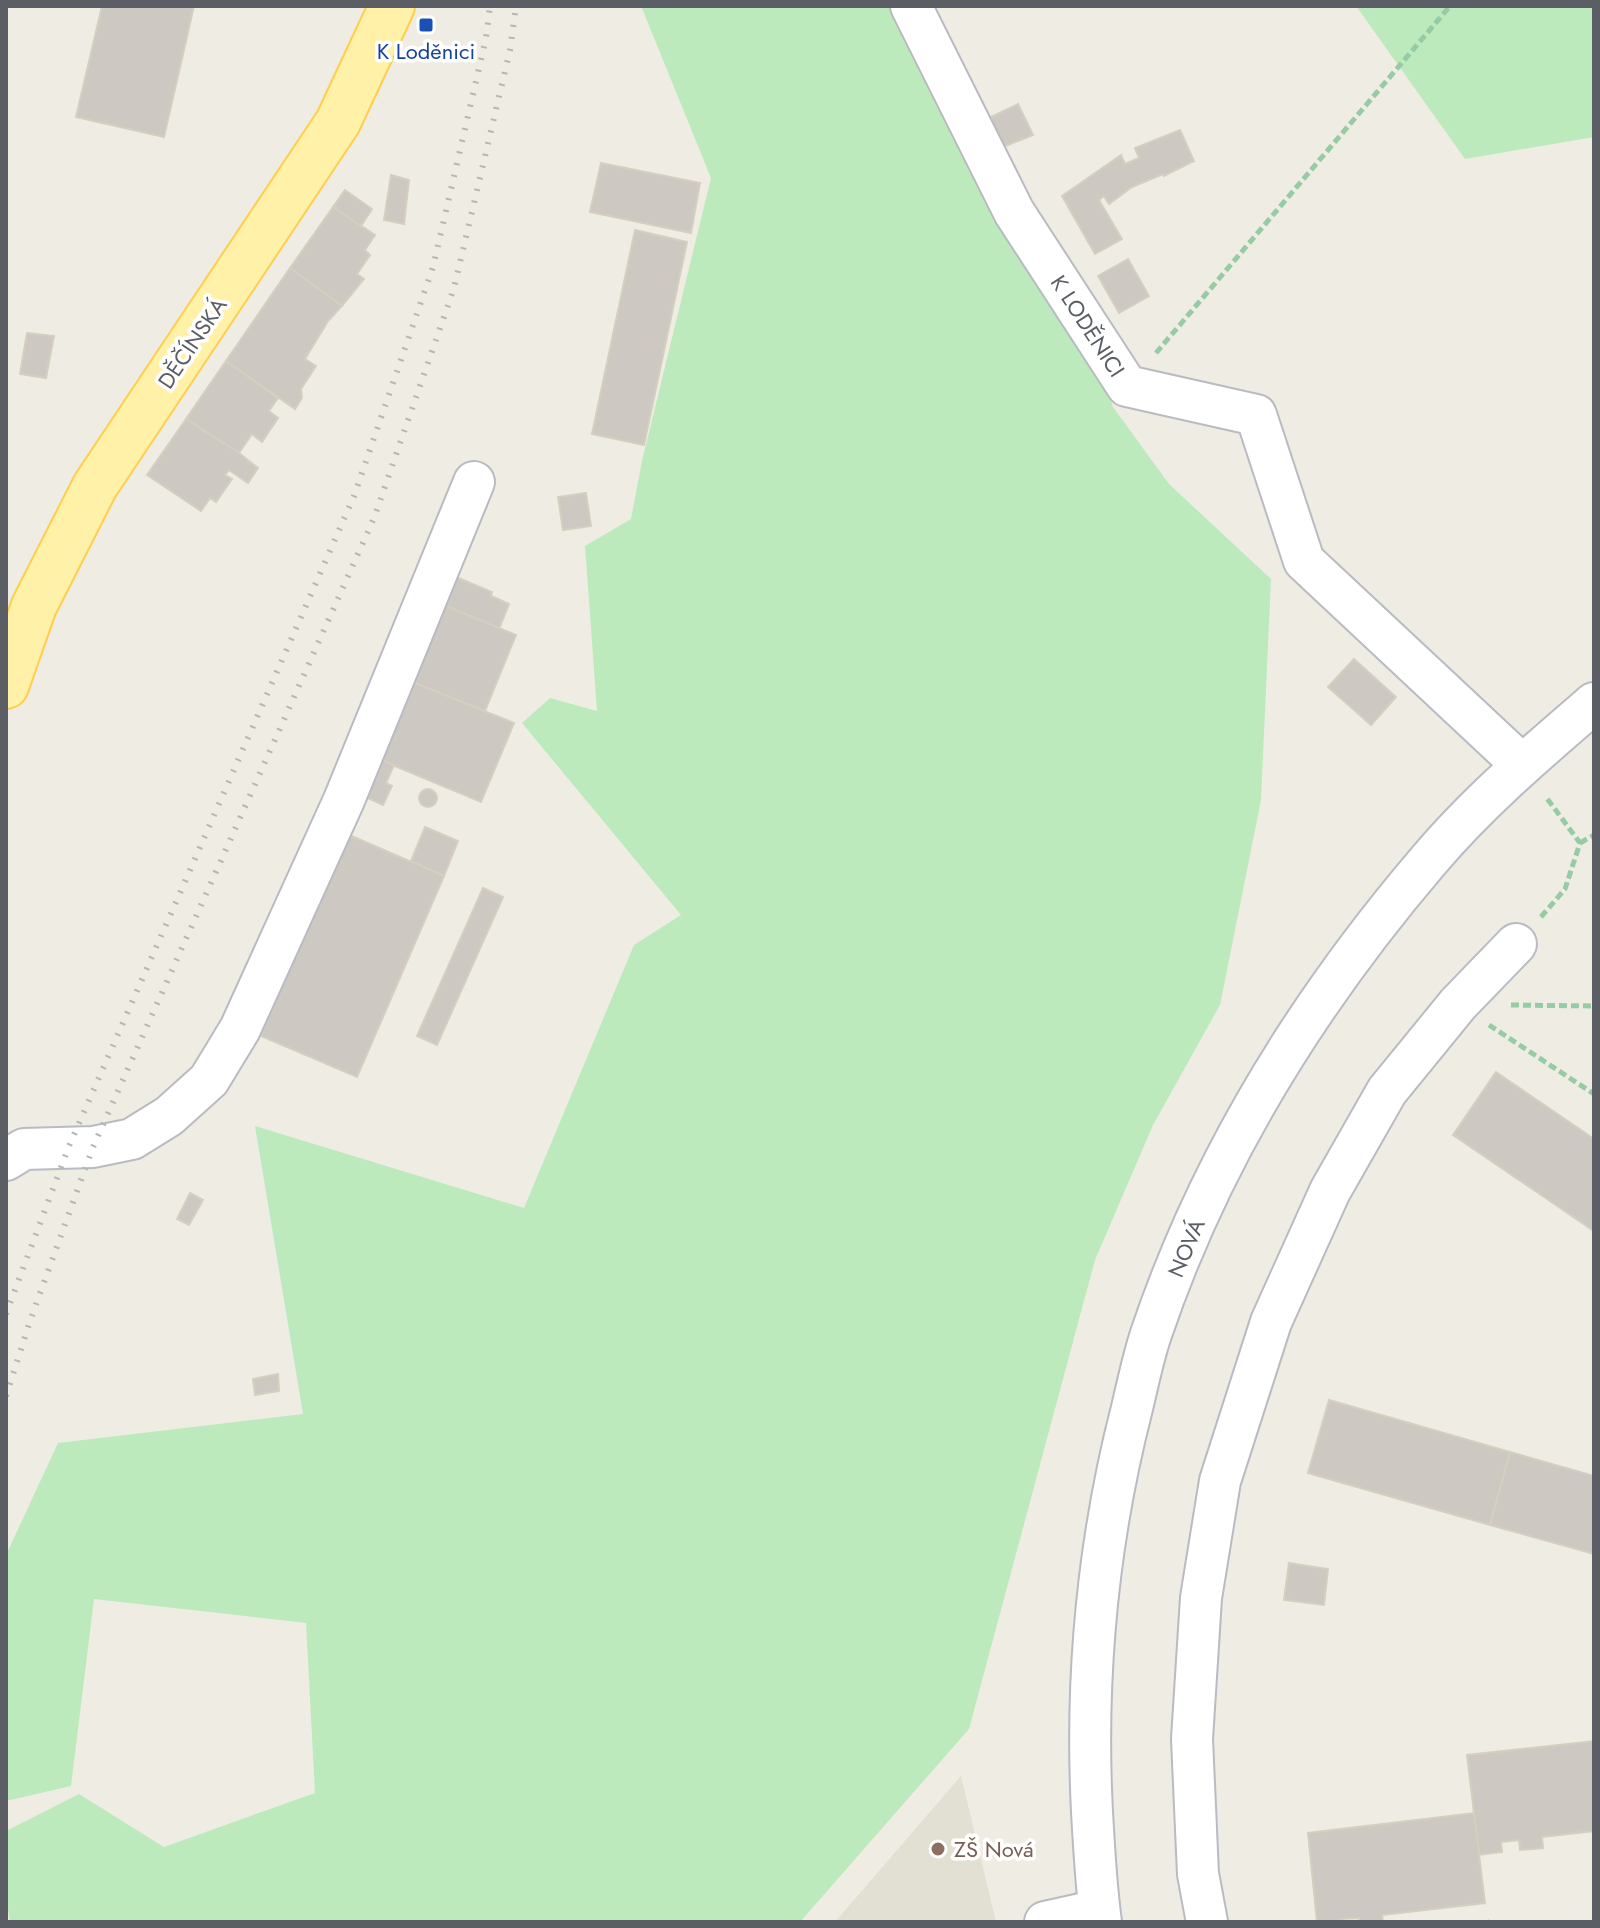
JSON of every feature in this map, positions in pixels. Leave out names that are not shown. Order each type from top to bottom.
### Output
[{"type":"main road","name":"DĚČÍNSKÁ","points":[[6,686],[34,606],[95,486],[338,122],[392,6]]},
{"type":"street","name":"K LODĚNICI","points":[[911,6],[1014,212],[1127,386],[1256,415],[1304,561],[1522,765]]},
{"type":"street","points":[[6,1160],[24,1149],[93,1147],[132,1139],[169,1116],[209,1080],[240,1029],[344,800],[474,482]]},
{"type":"street","name":"NOVÁ","points":[[1100,1916],[1089,1752],[1097,1593],[1125,1437],[1151,1335],[1190,1236],[1264,1089],[1308,1017],[1353,953],[1431,857],[1522,765],[1594,703]]},
{"type":"street","points":[[1207,1922],[1198,1874],[1192,1739],[1201,1598],[1220,1481],[1271,1322],[1330,1191],[1387,1091],[1458,1004],[1516,944]]},
{"type":"street","points":[[1045,1922],[1100,1916]]},
{"type":"path","points":[[1127,386],[1450,6]]},
{"type":"path","points":[[1522,765],[1580,843]]},
{"type":"path","points":[[1516,944],[1565,889],[1580,843],[1594,835]]},
{"type":"path","points":[[1458,1004],[1594,1006]]},
{"type":"path","points":[[1458,1004],[1594,1094]]},
{"type":"shaded area","name":"ZŠ Nová","points":[[961,1776],[996,1922],[835,1922]]},
{"type":"green space","points":[[641,6],[903,6],[1099,355],[1113,407],[1169,484],[1271,579],[1261,800],[1220,1005],[1153,1125],[1095,1260],[969,1729],[800,1922],[10,1922],[6,1898],[6,1831],[79,1794],[164,1847],[315,1793],[306,1623],[94,1599],[71,1786],[6,1801],[6,1555],[58,1443],[303,1414],[255,1126],[524,1208],[634,945],[681,915],[522,723],[550,698],[597,711],[585,546],[631,519],[642,461],[711,178]]},
{"type":"green space","points":[[1356,6],[1594,6],[1594,137],[1465,159]]},
{"type":"building","points":[[102,6],[194,6],[164,137],[76,117]]},
{"type":"building","points":[[1018,104],[1033,135],[1003,147],[989,118]]},
{"type":"building","points":[[1180,130],[1194,161],[1132,187],[1109,204],[1104,196],[1099,200],[1122,239],[1095,254],[1062,196],[1121,155],[1125,164],[1139,158],[1135,148]]},
{"type":"building","points":[[601,163],[700,183],[691,233],[590,212]]},
{"type":"building","points":[[391,175],[409,180],[404,224],[384,220]]},
{"type":"building","points":[[345,190],[372,209],[361,226],[333,207]]},
{"type":"building","points":[[333,207],[375,235],[365,250],[370,255],[357,274],[364,279],[342,306],[290,268]]},
{"type":"building","points":[[635,230],[687,242],[644,445],[592,434]]},
{"type":"building","points":[[1128,259],[1149,296],[1119,313],[1098,276]]},
{"type":"building","points":[[290,268],[342,306],[328,321],[305,359],[316,366],[301,389],[302,398],[295,409],[226,361]]},
{"type":"building","points":[[27,333],[54,336],[46,378],[20,374]]},
{"type":"building","points":[[226,361],[278,398],[269,411],[278,418],[262,442],[252,434],[239,453],[186,419]]},
{"type":"building","points":[[186,419],[258,468],[248,483],[229,470],[225,475],[232,479],[216,502],[210,498],[201,511],[147,475]]},
{"type":"building","points":[[586,493],[591,526],[563,530],[558,497]]},
{"type":"building","points":[[456,577],[492,592],[491,596],[509,604],[499,629],[444,605]]},
{"type":"building","points":[[444,605],[516,635],[485,711],[410,681]]},
{"type":"building","points":[[1354,659],[1396,697],[1371,725],[1328,687]]},
{"type":"building","points":[[410,681],[514,723],[481,802],[378,759]]},
{"type":"building","points":[[380,759],[394,765],[386,783],[392,786],[383,805],[363,796]]},
{"type":"building","points":[[428,789],[437,798],[428,807],[419,798]]},
{"type":"building","points":[[425,827],[458,841],[444,876],[411,861]]},
{"type":"building","points":[[347,834],[444,876],[357,1077],[261,1036]]},
{"type":"building","points":[[483,888],[503,897],[437,1045],[417,1036]]},
{"type":"building","points":[[1496,1072],[1594,1139],[1594,1231],[1453,1135]]},
{"type":"building","points":[[190,1193],[203,1200],[189,1225],[177,1219]]},
{"type":"building","points":[[278,1374],[279,1391],[255,1395],[253,1379]]},
{"type":"building","points":[[1329,1400],[1510,1452],[1490,1525],[1308,1473]]},
{"type":"building","points":[[1510,1452],[1594,1476],[1594,1554],[1490,1525]]},
{"type":"building","points":[[1289,1563],[1328,1569],[1324,1605],[1284,1600]]},
{"type":"building","points":[[1594,1741],[1594,1831],[1542,1837],[1543,1848],[1520,1850],[1519,1840],[1501,1842],[1502,1852],[1479,1855],[1467,1755]]},
{"type":"building","points":[[1474,1813],[1485,1903],[1382,1915],[1383,1922],[1359,1922],[1359,1918],[1317,1922],[1308,1833]]},
{"type":"railway","points":[[6,1314],[69,1146],[354,496],[433,267],[486,38],[490,6]]},
{"type":"railway","points":[[6,1396],[93,1147],[374,518],[454,288],[510,50],[516,6]]},
{"type":"place","name":"K Loděnici","points":[[426,25]]},
{"type":"place","name":"ZŠ Nová","points":[[938,1849]]}]
